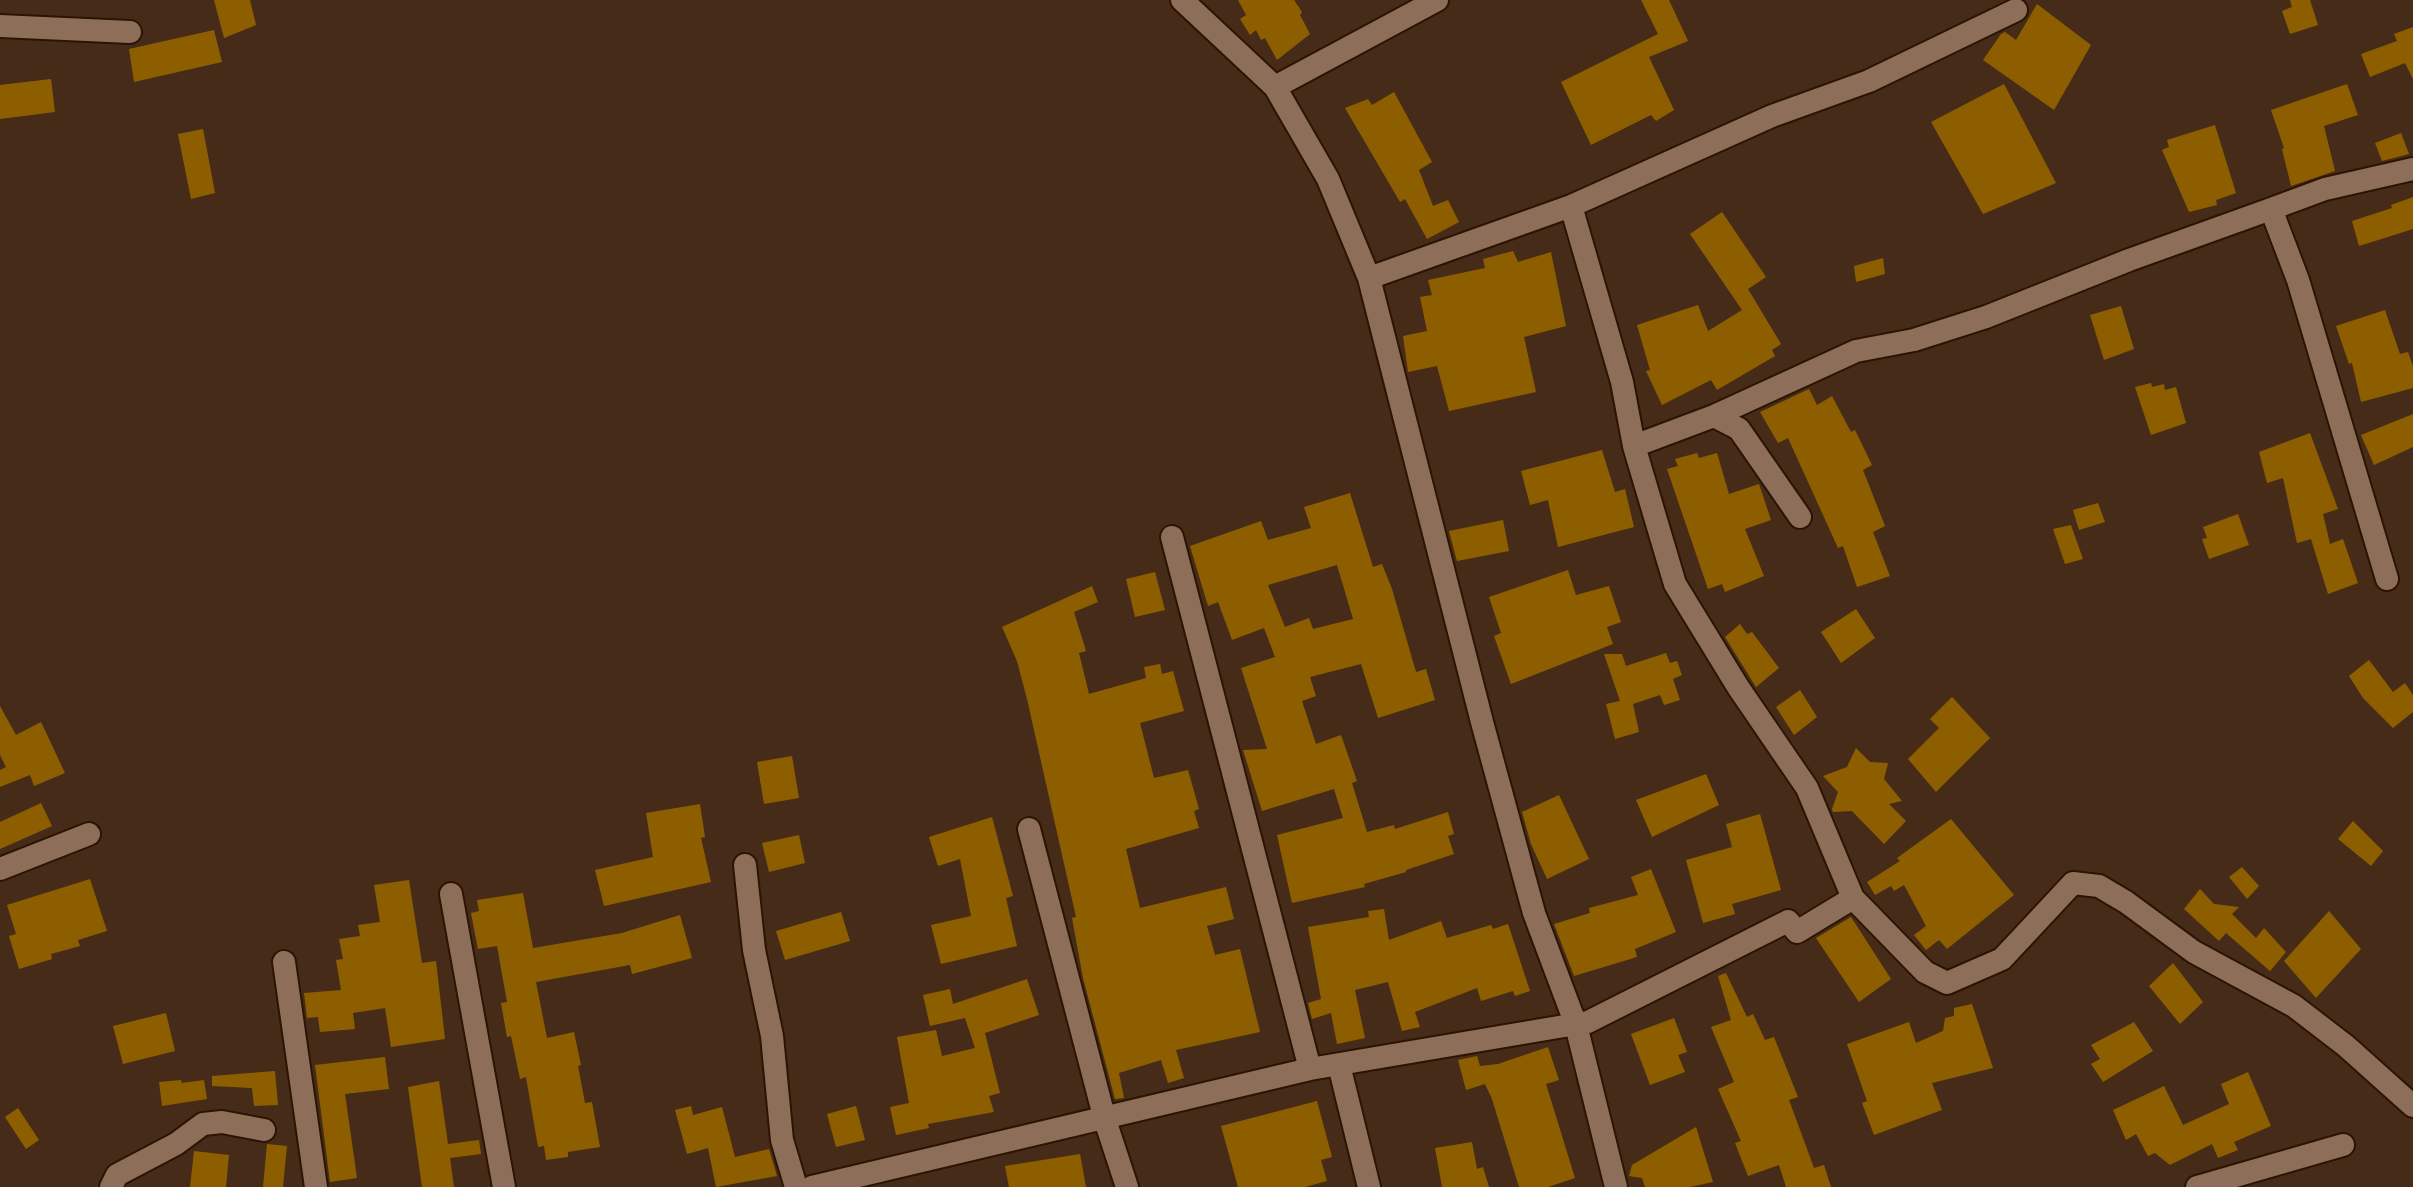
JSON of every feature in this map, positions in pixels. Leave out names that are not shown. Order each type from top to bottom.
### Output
[{"type":"street","points":[[1182,0],[1275,87],[1328,180],[1369,278],[1482,722],[1534,913],[1576,1025],[1616,1187]]},
{"type":"street","points":[[1275,87],[1437,0]]},
{"type":"street","points":[[1369,278],[1571,206],[1772,116],[1870,80],[2016,10]]},
{"type":"street","points":[[0,26],[130,32]]},
{"type":"street","points":[[1634,446],[1714,416],[1856,351],[1914,340],[1986,317],[2271,208],[2413,168]]},
{"type":"street","points":[[1571,206],[1675,584],[1738,687],[1807,788],[1852,898],[1925,972],[1947,983],[2002,960],[2074,883],[2099,886],[2194,952],[2294,1006],[2413,1106]]},
{"type":"street","points":[[2271,208],[2298,280],[2387,579]]},
{"type":"street","points":[[1714,416],[1739,429],[1800,517]]},
{"type":"street","points":[[1172,537],[1310,1070]]},
{"type":"street","points":[[1029,829],[1104,1120],[1127,1187]]},
{"type":"street","points":[[0,869],[89,834]]},
{"type":"street","points":[[746,868],[796,1187]]},
{"type":"street","points":[[451,894],[504,1187]]},
{"type":"street","points":[[812,1187],[1310,1070],[1588,1022],[1788,921],[1797,932],[1852,898]]},
{"type":"street","points":[[284,962],[316,1187]]},
{"type":"street","points":[[1339,1065],[1369,1187]]},
{"type":"street","points":[[111,1187],[117,1175],[176,1144],[203,1124],[222,1122],[264,1130]]},
{"type":"street","points":[[2197,1187],[2344,1144]]},
{"type":"building","points":[[214,0],[250,0],[256,25],[224,38]]},
{"type":"building","points":[[1238,0],[1294,0],[1310,34],[1277,60],[1265,38],[1261,40],[1256,30],[1250,35],[1240,19],[1246,15]]},
{"type":"building","points":[[1641,0],[1669,0],[1688,41],[1649,57],[1674,110],[1656,121],[1651,115],[1591,145],[1561,82],[1658,34]]},
{"type":"building","points":[[2290,0],[2310,0],[2318,25],[2290,34],[2282,11],[2292,7]]},
{"type":"building","points":[[2037,4],[2091,45],[2054,110],[1983,60],[2001,34],[2005,32],[2016,40]]},
{"type":"building","points":[[2413,27],[2413,79],[2405,63],[2370,77],[2361,54],[2397,41],[2394,34]]},
{"type":"building","points":[[214,30],[222,62],[134,82],[129,49]]},
{"type":"building","points":[[51,79],[55,112],[0,119],[0,85]]},
{"type":"building","points":[[2004,84],[2056,183],[1983,214],[1931,122]]},
{"type":"building","points":[[2347,84],[2358,115],[2324,126],[2335,171],[2291,186],[2271,110]]},
{"type":"building","points":[[1394,92],[1432,162],[1419,170],[1433,206],[1448,200],[1459,222],[1427,239],[1405,199],[1400,202],[1345,108],[1368,99],[1372,105]]},
{"type":"building","points":[[2215,125],[2236,193],[2216,200],[2217,205],[2189,212],[2162,150],[2169,147],[2167,140]]},
{"type":"building","points":[[203,129],[215,193],[191,199],[178,134]]},
{"type":"building","points":[[2401,133],[2409,154],[2382,161],[2375,143]]},
{"type":"building","points":[[2413,197],[2413,229],[2359,246],[2352,221]]},
{"type":"building","points":[[1722,212],[1766,277],[1748,289],[1781,344],[1772,350],[1775,356],[1717,390],[1711,380],[1662,405],[1646,371],[1650,370],[1637,325],[1698,305],[1708,331],[1742,310],[1690,234]]},
{"type":"building","points":[[1513,251],[1518,262],[1551,252],[1566,326],[1524,337],[1536,392],[1449,411],[1437,366],[1408,372],[1403,336],[1427,331],[1420,297],[1432,295],[1428,280],[1485,268],[1483,259]]},
{"type":"building","points":[[1883,258],[1885,274],[1856,282],[1854,266]]},
{"type":"building","points":[[2121,306],[2134,349],[2104,360],[2090,315]]},
{"type":"building","points":[[2385,310],[2400,354],[2408,352],[2413,366],[2413,388],[2361,402],[2352,363],[2349,364],[2336,326]]},
{"type":"building","points":[[2151,383],[2152,387],[2164,384],[2165,390],[2176,387],[2186,423],[2151,435],[2135,387]]},
{"type":"building","points":[[1809,389],[1817,405],[1832,396],[1872,465],[1863,470],[1885,526],[1873,532],[1890,576],[1857,587],[1843,546],[1838,548],[1788,438],[1778,443],[1760,412]]},
{"type":"building","points":[[2413,414],[2413,447],[2374,465],[2361,435]]},
{"type":"building","points":[[2310,433],[2338,509],[2323,514],[2330,544],[2343,539],[2358,583],[2328,594],[2311,539],[2297,543],[2283,478],[2267,483],[2259,452]]},
{"type":"building","points":[[1602,450],[1615,492],[1625,489],[1634,527],[1558,547],[1548,500],[1530,505],[1521,471]]},
{"type":"building","points":[[1697,453],[1699,458],[1717,453],[1729,494],[1759,484],[1771,520],[1745,529],[1764,576],[1725,592],[1722,584],[1708,589],[1667,469],[1678,466],[1675,459]]},
{"type":"building","points":[[1350,493],[1373,567],[1382,564],[1392,589],[1416,672],[1426,669],[1435,700],[1378,718],[1361,664],[1310,677],[1316,696],[1302,701],[1316,744],[1341,735],[1357,781],[1352,783],[1367,832],[1394,825],[1395,829],[1448,812],[1454,834],[1448,836],[1454,854],[1364,884],[1365,887],[1292,903],[1277,835],[1343,818],[1334,789],[1262,811],[1243,750],[1267,749],[1241,668],[1275,657],[1264,628],[1232,640],[1218,602],[1208,606],[1190,546],[1261,521],[1268,540],[1311,528],[1304,507]],"holes":[[[1337,565],[1353,619],[1313,629],[1309,618],[1285,627],[1268,585]]]},
{"type":"building","points":[[2098,503],[2105,522],[2079,530],[2073,510]]},
{"type":"building","points":[[2238,514],[2249,545],[2209,559],[2202,539],[2207,538],[2203,527]]},
{"type":"building","points":[[1503,520],[1509,551],[1457,561],[1449,531]]},
{"type":"building","points":[[2071,525],[2083,559],[2065,564],[2053,529]]},
{"type":"building","points":[[1568,570],[1576,595],[1609,586],[1621,622],[1607,627],[1613,644],[1511,684],[1494,636],[1501,633],[1489,597]]},
{"type":"building","points":[[1155,572],[1165,610],[1135,617],[1126,579]]},
{"type":"building","points":[[1092,586],[1098,602],[1074,612],[1086,651],[1079,653],[1089,694],[1146,678],[1144,667],[1160,664],[1162,674],[1173,671],[1184,711],[1140,723],[1154,778],[1188,770],[1199,809],[1194,811],[1199,828],[1126,849],[1140,908],[1226,887],[1234,919],[1207,926],[1215,955],[1240,949],[1260,1032],[1176,1050],[1184,1078],[1168,1083],[1161,1060],[1119,1073],[1124,1098],[1115,1099],[1083,978],[1072,918],[1076,917],[1027,699],[1017,661],[1002,627]]},
{"type":"building","points":[[1856,609],[1875,638],[1841,663],[1821,632]]},
{"type":"building","points":[[1740,624],[1747,634],[1752,632],[1779,668],[1756,687],[1725,637]]},
{"type":"building","points":[[1666,653],[1670,663],[1677,661],[1682,675],[1673,679],[1680,700],[1664,705],[1660,695],[1633,704],[1639,732],[1615,739],[1606,704],[1620,701],[1604,654],[1622,654],[1626,666]]},
{"type":"building","points":[[2369,660],[2393,692],[2405,683],[2413,695],[2413,712],[2393,728],[2363,698],[2349,676]]},
{"type":"building","points":[[1800,690],[1817,717],[1794,735],[1776,707]]},
{"type":"building","points":[[1952,697],[1990,738],[1936,792],[1908,759],[1939,728],[1930,719]]},
{"type":"building","points":[[0,706],[16,735],[41,722],[65,773],[34,786],[30,775],[0,787],[0,770],[6,767],[0,755]]},
{"type":"building","points":[[1856,748],[1870,762],[1888,763],[1884,779],[1902,801],[1889,804],[1906,821],[1884,844],[1852,811],[1832,809],[1838,792],[1823,776],[1847,767]]},
{"type":"building","points":[[792,756],[799,798],[764,804],[757,762]]},
{"type":"building","points":[[1706,774],[1719,805],[1652,837],[1636,800]]},
{"type":"building","points":[[1559,795],[1589,859],[1547,879],[1522,812]]},
{"type":"building","points":[[41,803],[52,826],[0,849],[0,822]]},
{"type":"building","points":[[700,804],[705,837],[701,838],[711,882],[604,906],[595,870],[653,857],[646,813]]},
{"type":"building","points":[[1760,814],[1781,890],[1732,904],[1735,914],[1703,923],[1686,860],[1732,847],[1726,824]]},
{"type":"building","points":[[992,817],[1013,896],[1006,898],[1017,946],[941,964],[931,925],[971,916],[960,859],[938,866],[929,837]]},
{"type":"building","points":[[1951,819],[2014,895],[1947,949],[1939,940],[1926,950],[1914,935],[1926,926],[1904,885],[1894,891],[1891,886],[1875,895],[1867,882]]},
{"type":"building","points":[[2353,821],[2383,851],[2371,866],[2338,839]]},
{"type":"building","points":[[799,835],[805,863],[769,872],[762,843]]},
{"type":"building","points":[[2242,867],[2259,886],[2247,899],[2229,877]]},
{"type":"building","points":[[1651,869],[1676,932],[1635,949],[1637,957],[1574,976],[1554,924],[1590,913],[1589,908],[1638,895],[1631,877]]},
{"type":"building","points":[[90,879],[107,931],[78,940],[80,946],[51,954],[52,959],[19,969],[9,936],[16,934],[7,905]]},
{"type":"building","points":[[409,880],[422,963],[436,961],[445,1039],[391,1047],[385,1008],[353,1013],[355,1029],[320,1032],[318,1017],[307,1018],[304,993],[341,990],[336,960],[343,959],[339,939],[360,936],[358,925],[380,922],[374,885]]},
{"type":"building","points":[[2200,889],[2214,904],[2239,907],[2232,914],[2256,938],[2264,928],[2286,952],[2270,971],[2226,933],[2219,941],[2184,909]]},
{"type":"building","points":[[523,893],[533,948],[622,933],[680,915],[692,958],[632,974],[630,965],[536,982],[547,1038],[574,1032],[585,1103],[592,1102],[600,1147],[546,1160],[544,1146],[538,1147],[526,1077],[520,1079],[511,1036],[507,1037],[501,1003],[507,1002],[497,946],[478,949],[471,913],[479,911],[477,900]]},
{"type":"building","points":[[1384,909],[1389,940],[1441,921],[1447,938],[1508,924],[1530,991],[1515,996],[1513,991],[1481,1001],[1477,988],[1415,1012],[1420,1027],[1402,1031],[1388,982],[1355,990],[1365,1038],[1337,1044],[1331,1013],[1312,1019],[1308,1003],[1321,999],[1308,927],[1369,917],[1368,911]]},
{"type":"building","points":[[2329,911],[2361,949],[2316,998],[2284,961]]},
{"type":"building","points":[[841,912],[850,941],[785,960],[776,931]]},
{"type":"building","points":[[1851,917],[1891,979],[1859,1002],[1816,938]]},
{"type":"building","points":[[2173,963],[2203,1002],[2180,1024],[2149,986]]},
{"type":"building","points":[[1726,973],[1747,1017],[1753,1014],[1765,1040],[1774,1037],[1798,1097],[1789,1100],[1814,1168],[1824,1165],[1831,1187],[1786,1187],[1779,1165],[1748,1176],[1735,1143],[1741,1141],[1718,1089],[1734,1082],[1711,1027],[1731,1020],[1718,976]]},
{"type":"building","points":[[1027,979],[1039,1015],[985,1033],[1000,1093],[989,1096],[994,1112],[928,1124],[929,1128],[896,1135],[890,1107],[909,1103],[897,1037],[936,1030],[942,1056],[975,1048],[965,1018],[930,1026],[923,995],[950,989],[953,1004]]},
{"type":"building","points":[[1972,1004],[1993,1068],[1932,1083],[1942,1110],[1874,1135],[1847,1044],[1909,1022],[1916,1043],[1943,1031],[1945,1018],[1954,1016],[1954,1008]]},
{"type":"building","points":[[166,1013],[175,1051],[123,1064],[113,1026]]},
{"type":"building","points":[[1674,1018],[1687,1052],[1678,1055],[1685,1072],[1650,1085],[1631,1034]]},
{"type":"building","points":[[2134,1022],[2153,1051],[2103,1082],[2091,1064],[2100,1059],[2091,1045]]},
{"type":"building","points":[[1548,1047],[1559,1080],[1546,1084],[1575,1178],[1548,1187],[1519,1187],[1485,1084],[1466,1090],[1458,1060],[1477,1056],[1480,1066],[1498,1064]]},
{"type":"building","points":[[385,1057],[389,1089],[345,1094],[357,1178],[330,1182],[315,1065]]},
{"type":"building","points":[[275,1071],[278,1105],[254,1106],[252,1088],[212,1086],[212,1076]]},
{"type":"building","points":[[2248,1072],[2271,1126],[2234,1142],[2238,1150],[2218,1158],[2212,1144],[2170,1165],[2155,1153],[2148,1156],[2136,1134],[2126,1140],[2113,1110],[2164,1086],[2183,1125],[2229,1104],[2221,1084]]},
{"type":"building","points":[[204,1080],[207,1099],[162,1106],[159,1082]]},
{"type":"building","points":[[439,1081],[448,1144],[479,1140],[481,1154],[450,1158],[454,1187],[422,1187],[408,1087]]},
{"type":"building","points":[[1317,1101],[1332,1157],[1321,1160],[1327,1181],[1305,1187],[1238,1187],[1221,1126]]},
{"type":"building","points":[[691,1106],[693,1115],[722,1107],[735,1157],[769,1149],[777,1176],[716,1187],[708,1148],[687,1154],[675,1110]]},
{"type":"building","points":[[856,1106],[865,1140],[836,1147],[827,1114]]},
{"type":"building","points":[[18,1108],[39,1140],[26,1149],[5,1117]]},
{"type":"building","points":[[1696,1127],[1713,1182],[1690,1187],[1645,1187],[1642,1178],[1629,1176],[1632,1165]]},
{"type":"building","points":[[1472,1142],[1477,1169],[1483,1167],[1489,1187],[1442,1187],[1435,1148]]},
{"type":"building","points":[[267,1144],[287,1146],[283,1187],[263,1187]]},
{"type":"building","points":[[194,1151],[229,1155],[226,1187],[190,1187]]},
{"type":"building","points":[[1080,1154],[1086,1187],[1009,1187],[1005,1166]]}]
